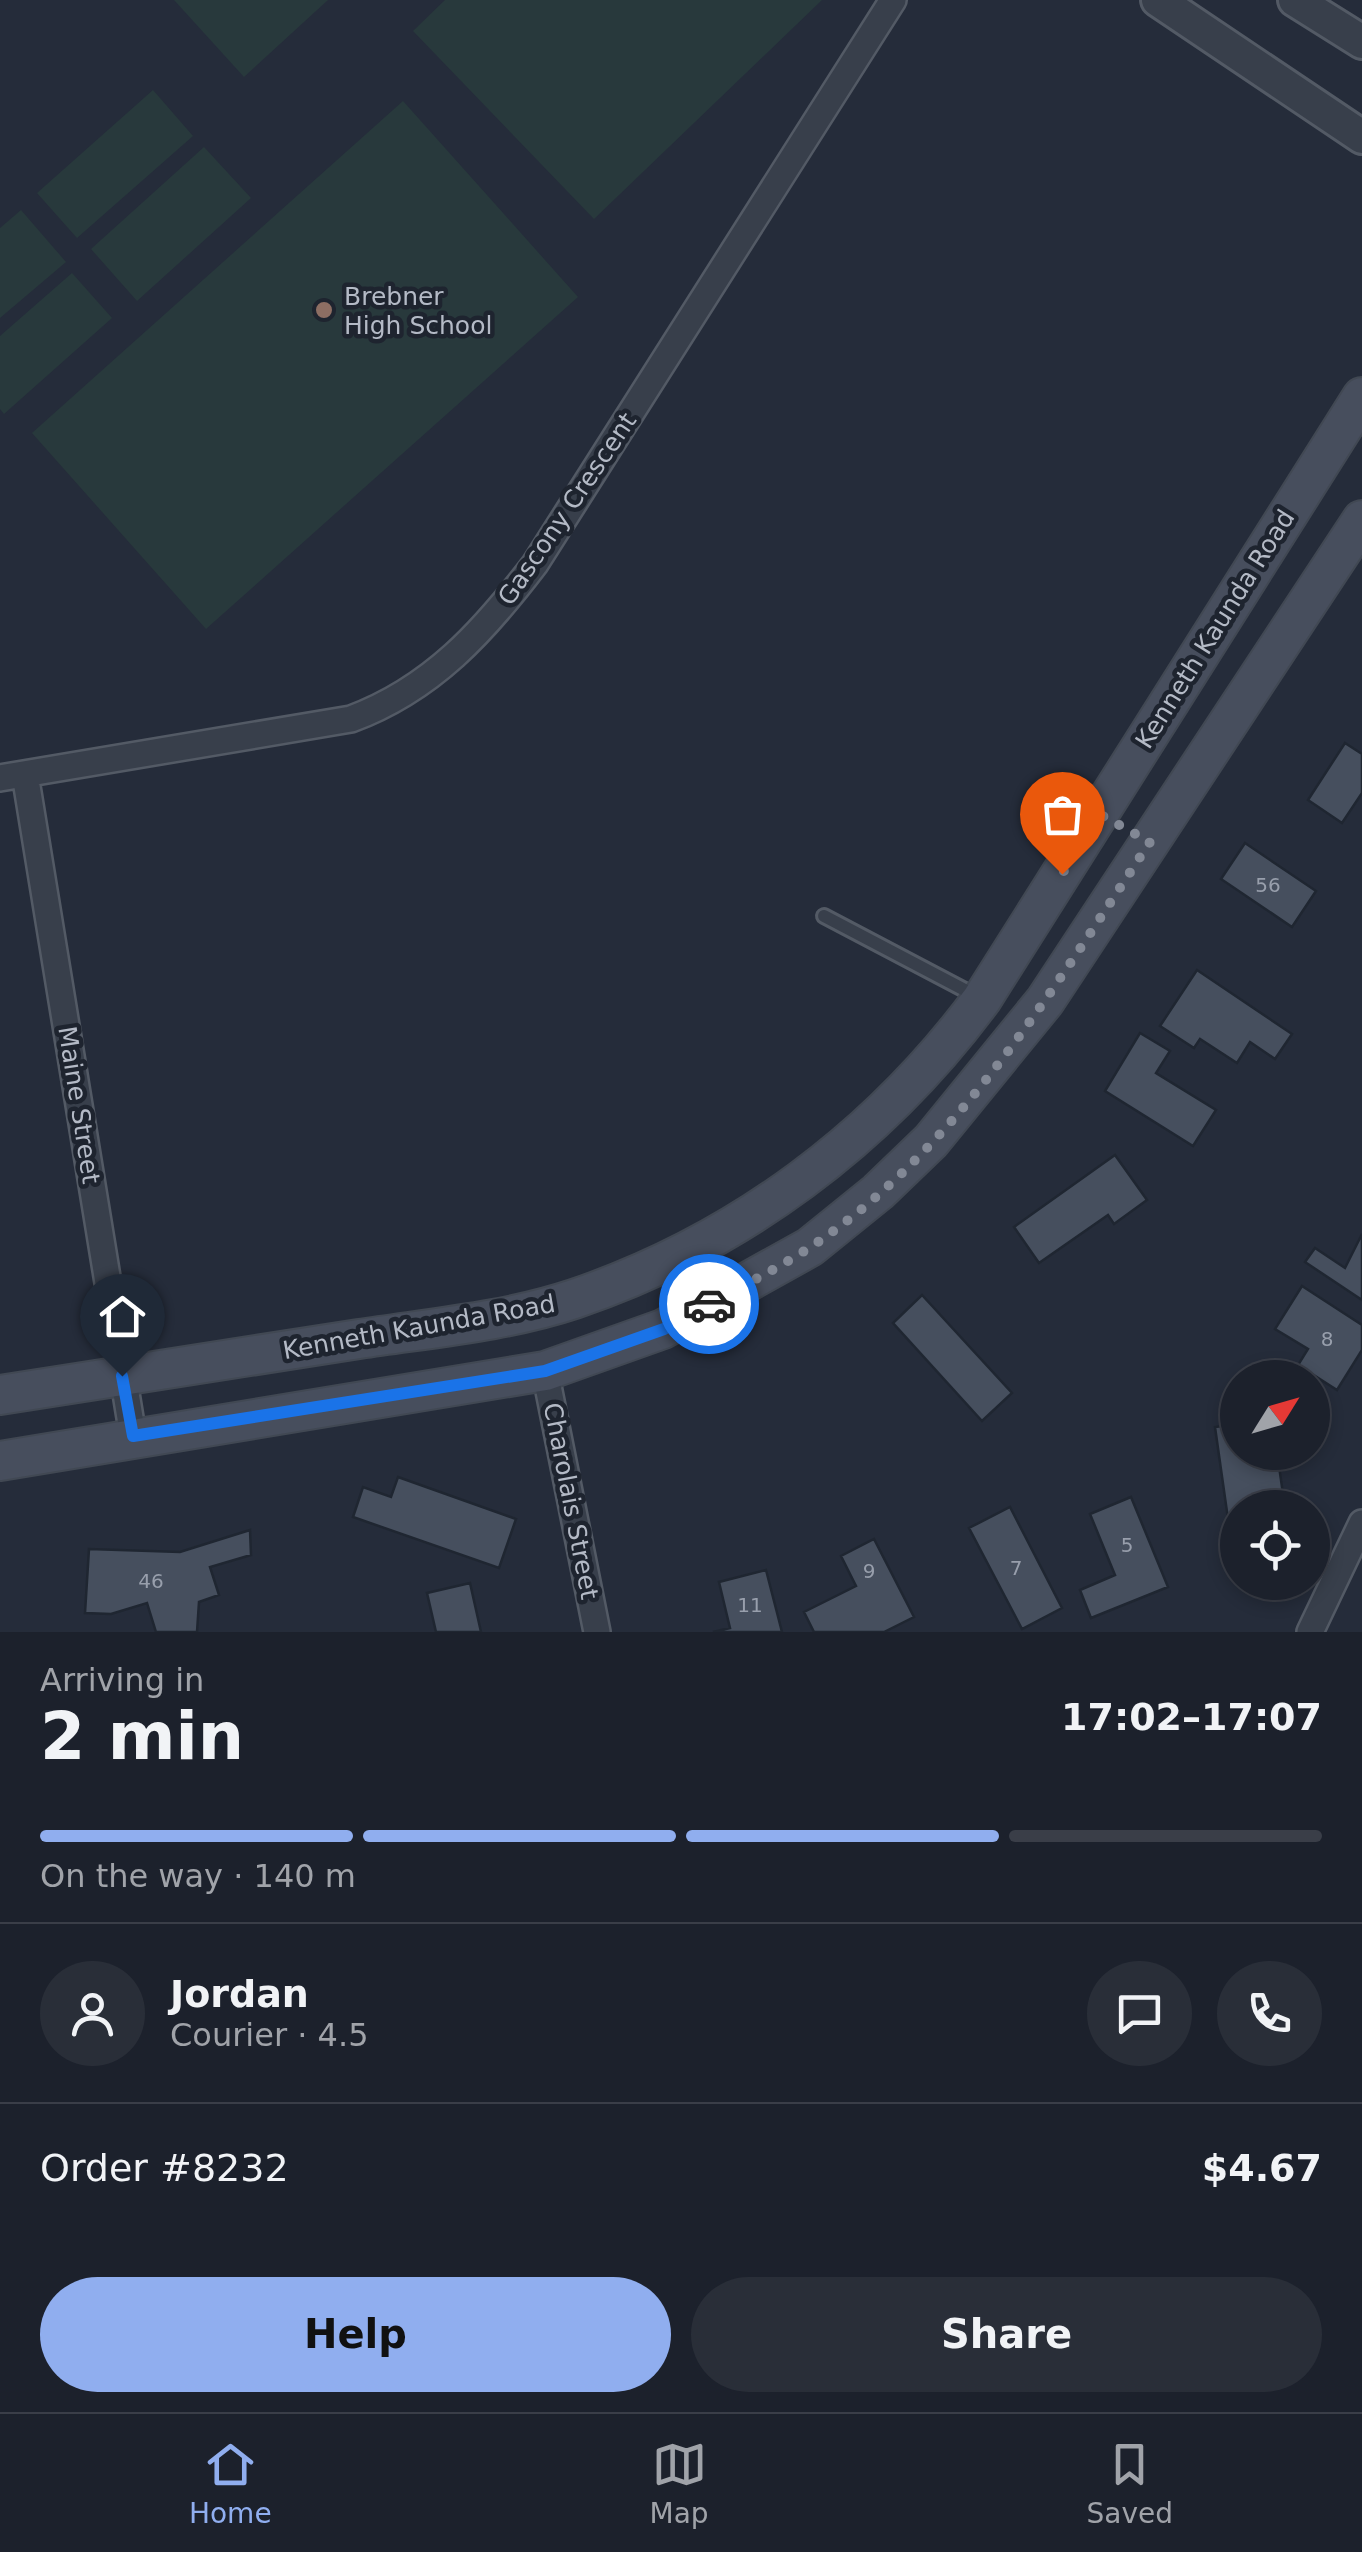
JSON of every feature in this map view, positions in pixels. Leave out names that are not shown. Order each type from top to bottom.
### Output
[{"type":"main road","name":"Kenneth Kaunda Road","points":[[0,1396],[521,1314],[621,1282],[704,1244],[762,1210],[832,1158],[914,1081],[982,999],[1362,397]]},
{"type":"main road","points":[[0,1461],[545,1371],[664,1329],[810,1247],[878,1192],[984,1081],[1045,1001],[1362,520]]},
{"type":"main road","points":[[1099,814],[1150,842]]},
{"type":"street","name":"Gascony Crescent","points":[[12,776],[351,719],[402,697],[462,650],[535,564],[892,0]]},
{"type":"street","points":[[1158,0],[1362,138]]},
{"type":"street","points":[[1295,0],[1362,42]]},
{"type":"street","name":"Maine Street","points":[[12,776],[133,1436]]},
{"type":"street","name":"Charolais Street","points":[[545,1371],[596,1632]]},
{"type":"street","points":[[1310,1632],[1362,1523]]},
{"type":"lane","points":[[824,916],[982,999]]},
{"type":"shaded area","points":[[174,0],[328,0],[244,77]]},
{"type":"shaded area","points":[[445,0],[822,0],[594,219],[413,31]]},
{"type":"shaded area","points":[[153,90],[193,136],[77,238],[37,193]]},
{"type":"shaded area","points":[[403,101],[578,297],[206,629],[32,433]]},
{"type":"shaded area","points":[[204,147],[251,198],[137,301],[91,249]]},
{"type":"shaded area","points":[[21,210],[66,262],[0,318],[0,228]]},
{"type":"shaded area","points":[[72,273],[112,318],[4,414],[0,409],[0,336]]},
{"type":"building","points":[[1345,743],[1362,754],[1362,793],[1342,823],[1308,800]]},
{"type":"building","points":[[1245,843],[1316,891],[1292,927],[1221,879]]},
{"type":"building","points":[[1197,970],[1292,1034],[1275,1059],[1250,1042],[1237,1063],[1200,1039],[1194,1048],[1160,1026]]},
{"type":"building","points":[[1140,1033],[1170,1051],[1156,1073],[1216,1110],[1193,1146],[1105,1091]]},
{"type":"building","points":[[1115,1155],[1147,1200],[1114,1224],[1108,1215],[1039,1263],[1014,1227]]},
{"type":"building","points":[[1362,1234],[1362,1300],[1305,1262],[1315,1248],[1345,1268]]},
{"type":"building","points":[[1302,1286],[1362,1325],[1362,1350],[1337,1390],[1330,1386],[1330,1360],[1301,1360],[1308,1349],[1275,1329]]},
{"type":"building","points":[[922,1295],[1012,1393],[982,1421],[893,1323]]},
{"type":"building","points":[[1220,1426],[1220,1462],[1215,1427]]},
{"type":"building","points":[[1221,1470],[1280,1470],[1282,1490],[1224,1490]]},
{"type":"building","points":[[398,1477],[516,1519],[499,1568],[353,1517],[363,1487],[391,1497]]},
{"type":"building","points":[[1131,1497],[1168,1587],[1091,1618],[1080,1590],[1115,1575],[1090,1514]]},
{"type":"building","points":[[1010,1507],[1062,1608],[1022,1629],[969,1528]]},
{"type":"building","points":[[250,1530],[251,1555],[210,1567],[219,1595],[199,1602],[197,1632],[156,1632],[147,1603],[111,1614],[85,1613],[89,1549],[180,1552]]},
{"type":"building","points":[[874,1539],[914,1617],[884,1632],[814,1632],[804,1612],[856,1586],[841,1556]]},
{"type":"building","points":[[766,1570],[782,1632],[713,1632],[730,1628],[719,1582]]},
{"type":"building","points":[[470,1583],[481,1632],[436,1632],[427,1593]]},
{"type":"way so far","points":[[709,1304],[810,1247],[878,1192],[931,1141],[984,1081],[1045,1001],[1150,842],[1099,814],[1062,874]]},
{"type":"place","name":"Brebner High School","points":[[324,310]]},
{"type":"route","points":[[122,1376],[133,1436],[545,1371],[664,1329],[709,1304]]}]
